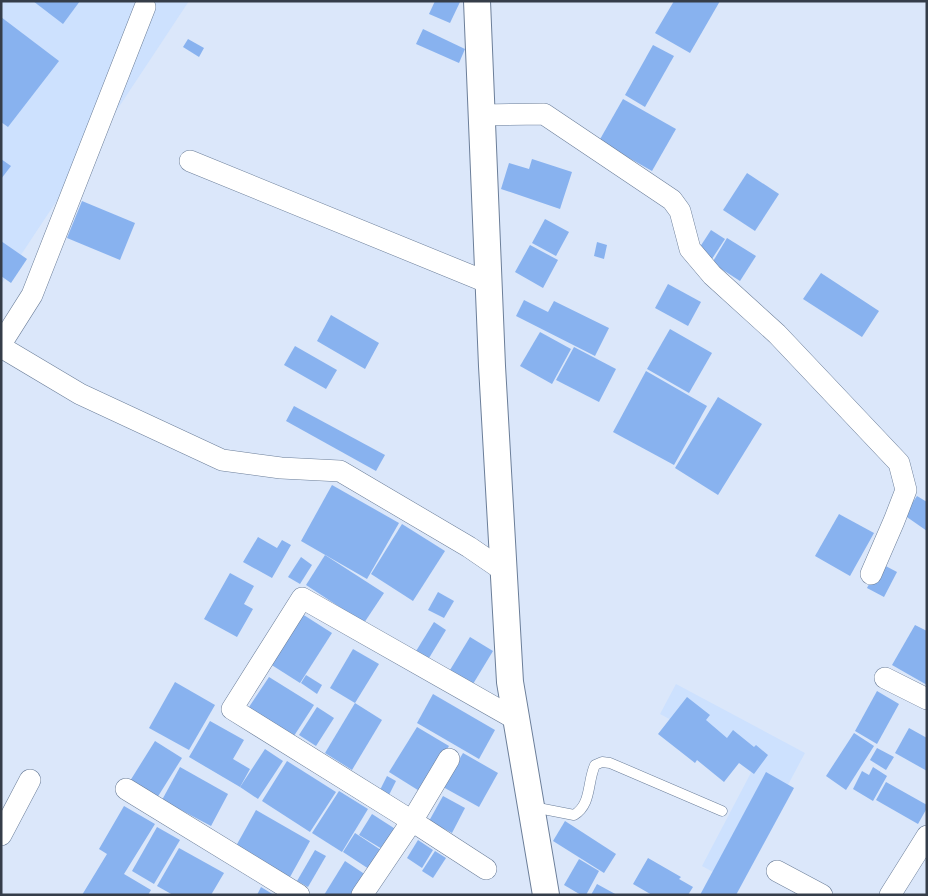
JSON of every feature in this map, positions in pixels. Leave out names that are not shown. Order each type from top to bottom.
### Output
[{"type":"street","points":[[477,1],[489,282],[510,682],[546,895]]},
{"type":"street","points":[[144,7],[32,295],[1,345],[80,394],[222,460],[282,468],[340,471],[469,547],[504,571]]},
{"type":"street","points":[[482,115],[544,114],[672,200],[680,211],[690,249],[712,275],[777,334],[899,464],[906,490],[871,574]]},
{"type":"street","points":[[190,161],[489,282]]},
{"type":"street","points":[[486,869],[232,709],[302,598],[517,720]]},
{"type":"street","points":[[885,678],[927,699]]},
{"type":"street","points":[[362,895],[412,821],[449,759]]},
{"type":"street","points":[[1,835],[30,780]]},
{"type":"street","points":[[126,789],[299,895]]},
{"type":"street","points":[[890,895],[927,836]]},
{"type":"street","points":[[777,871],[822,895]]},
{"type":"lane","points":[[532,807],[574,814],[580,811],[586,802],[592,770],[595,765],[602,762],[610,763],[722,811]]},
{"type":"shaded area","points":[[1,1],[189,1],[1,285]]},
{"type":"shaded area","points":[[676,684],[805,753],[735,884],[702,866],[755,765],[660,714]]},
{"type":"building","points":[[33,1],[80,1],[63,24]]},
{"type":"building","points":[[435,1],[460,2],[450,23],[429,14]]},
{"type":"building","points":[[674,1],[720,1],[690,53],[655,33]]},
{"type":"building","points":[[1,17],[59,61],[8,127],[1,122]]},
{"type":"building","points":[[423,29],[465,49],[459,63],[416,44]]},
{"type":"building","points":[[188,39],[204,48],[199,57],[183,47]]},
{"type":"building","points":[[653,45],[674,56],[645,107],[625,95]]},
{"type":"building","points":[[623,99],[676,129],[652,171],[599,141]]},
{"type":"building","points":[[1,159],[11,166],[1,179]]},
{"type":"building","points":[[532,159],[572,172],[560,209],[501,189],[509,163],[529,169]]},
{"type":"building","points":[[747,173],[779,194],[755,231],[723,210]]},
{"type":"building","points":[[82,201],[135,223],[120,260],[67,238]]},
{"type":"building","points":[[545,219],[569,232],[556,256],[532,243]]},
{"type":"building","points":[[711,230],[725,239],[710,262],[696,253]]},
{"type":"building","points":[[727,238],[756,256],[740,281],[712,263]]},
{"type":"building","points":[[1,241],[27,259],[11,283],[1,276]]},
{"type":"building","points":[[597,242],[607,245],[604,259],[594,256]]},
{"type":"building","points":[[530,245],[558,260],[543,288],[515,272]]},
{"type":"building","points":[[821,273],[879,311],[862,337],[803,299]]},
{"type":"building","points":[[668,284],[701,302],[688,326],[655,308]]},
{"type":"building","points":[[524,300],[548,312],[554,301],[609,328],[595,356],[516,316]]},
{"type":"building","points":[[331,315],[379,343],[365,369],[317,341]]},
{"type":"building","points":[[670,329],[712,353],[689,393],[647,369]]},
{"type":"building","points":[[540,332],[571,349],[552,384],[520,366]]},
{"type":"building","points":[[295,346],[337,370],[326,389],[284,365]]},
{"type":"building","points":[[574,347],[616,369],[599,402],[556,380]]},
{"type":"building","points":[[646,371],[707,406],[674,465],[613,432]]},
{"type":"building","points":[[718,397],[762,424],[718,495],[675,468]]},
{"type":"building","points":[[294,406],[385,455],[376,471],[286,421]]},
{"type":"building","points":[[332,485],[399,523],[367,579],[301,541]]},
{"type":"building","points":[[917,496],[927,502],[927,531],[904,515]]},
{"type":"building","points":[[839,514],[874,533],[850,576],[815,556]]},
{"type":"building","points":[[402,524],[445,551],[413,601],[371,574]]},
{"type":"building","points":[[258,537],[277,548],[282,540],[291,545],[272,578],[243,562]]},
{"type":"building","points":[[325,555],[384,593],[364,623],[306,585]]},
{"type":"building","points":[[301,557],[312,565],[300,584],[288,577]]},
{"type":"building","points":[[880,563],[897,572],[884,597],[867,588]]},
{"type":"building","points":[[230,573],[254,586],[244,604],[253,609],[237,637],[204,619]]},
{"type":"building","points":[[438,592],[454,601],[444,618],[428,610]]},
{"type":"building","points":[[299,612],[332,633],[300,683],[267,662]]},
{"type":"building","points":[[434,622],[446,630],[426,663],[413,656]]},
{"type":"building","points":[[915,625],[927,631],[927,685],[892,665]]},
{"type":"building","points":[[470,637],[493,651],[470,689],[447,675]]},
{"type":"building","points":[[353,649],[379,664],[355,703],[330,688]]},
{"type":"building","points":[[306,675],[322,685],[317,694],[301,683]]},
{"type":"building","points":[[269,677],[314,705],[292,739],[247,710]]},
{"type":"building","points":[[175,682],[215,705],[189,750],[149,728]]},
{"type":"building","points":[[877,691],[899,704],[877,744],[855,731]]},
{"type":"building","points":[[433,694],[495,730],[479,759],[417,723]]},
{"type":"building","points":[[687,697],[710,715],[706,720],[727,738],[733,730],[754,747],[756,745],[768,755],[754,774],[739,763],[724,782],[697,760],[695,763],[658,734]]},
{"type":"building","points":[[355,703],[382,720],[352,770],[325,753]]},
{"type":"building","points":[[317,707],[334,718],[316,746],[299,735]]},
{"type":"building","points":[[210,721],[244,740],[233,759],[250,769],[240,787],[189,757]]},
{"type":"building","points":[[417,727],[449,746],[421,792],[389,772]]},
{"type":"building","points":[[909,728],[927,738],[927,771],[895,753]]},
{"type":"building","points":[[854,733],[874,746],[846,790],[826,776]]},
{"type":"building","points":[[155,741],[182,758],[157,798],[130,781]]},
{"type":"building","points":[[877,748],[894,757],[886,770],[870,760]]},
{"type":"building","points":[[265,749],[283,761],[258,799],[240,787]]},
{"type":"building","points":[[463,753],[498,773],[479,807],[443,787]]},
{"type":"building","points":[[287,761],[336,792],[310,832],[262,801]]},
{"type":"building","points":[[180,767],[228,794],[211,826],[162,800]]},
{"type":"building","points":[[873,767],[887,776],[873,801],[853,789],[862,771],[869,775]]},
{"type":"building","points":[[766,772],[794,788],[736,895],[700,895]]},
{"type":"building","points":[[387,776],[396,781],[388,797],[379,792]]},
{"type":"building","points":[[886,782],[927,805],[918,824],[876,800]]},
{"type":"building","points":[[339,791],[368,809],[342,852],[312,833]]},
{"type":"building","points":[[443,796],[465,808],[452,833],[429,821]]},
{"type":"building","points":[[124,806],[155,824],[124,874],[151,890],[148,895],[82,895],[107,854],[99,849]]},
{"type":"building","points":[[256,810],[310,841],[290,877],[236,846]]},
{"type":"building","points":[[372,814],[400,832],[387,852],[359,835]]},
{"type":"building","points":[[565,821],[616,854],[604,873],[553,841]]},
{"type":"building","points":[[157,827],[180,840],[154,884],[132,871]]},
{"type":"building","points":[[355,833],[384,852],[372,871],[343,852]]},
{"type":"building","points":[[418,840],[433,850],[422,868],[407,858]]},
{"type":"building","points":[[179,848],[224,873],[211,895],[173,895],[157,886]]},
{"type":"building","points":[[315,850],[326,856],[308,887],[297,881]]},
{"type":"building","points":[[435,851],[446,858],[433,878],[422,871]]},
{"type":"building","points":[[648,858],[681,877],[679,879],[693,887],[688,895],[652,895],[633,884]]},
{"type":"building","points":[[579,859],[599,871],[586,895],[581,895],[564,885]]},
{"type":"building","points":[[345,861],[369,877],[357,895],[324,895]]},
{"type":"building","points":[[597,884],[617,895],[591,895]]},
{"type":"building","points":[[261,887],[274,895],[257,895]]}]
